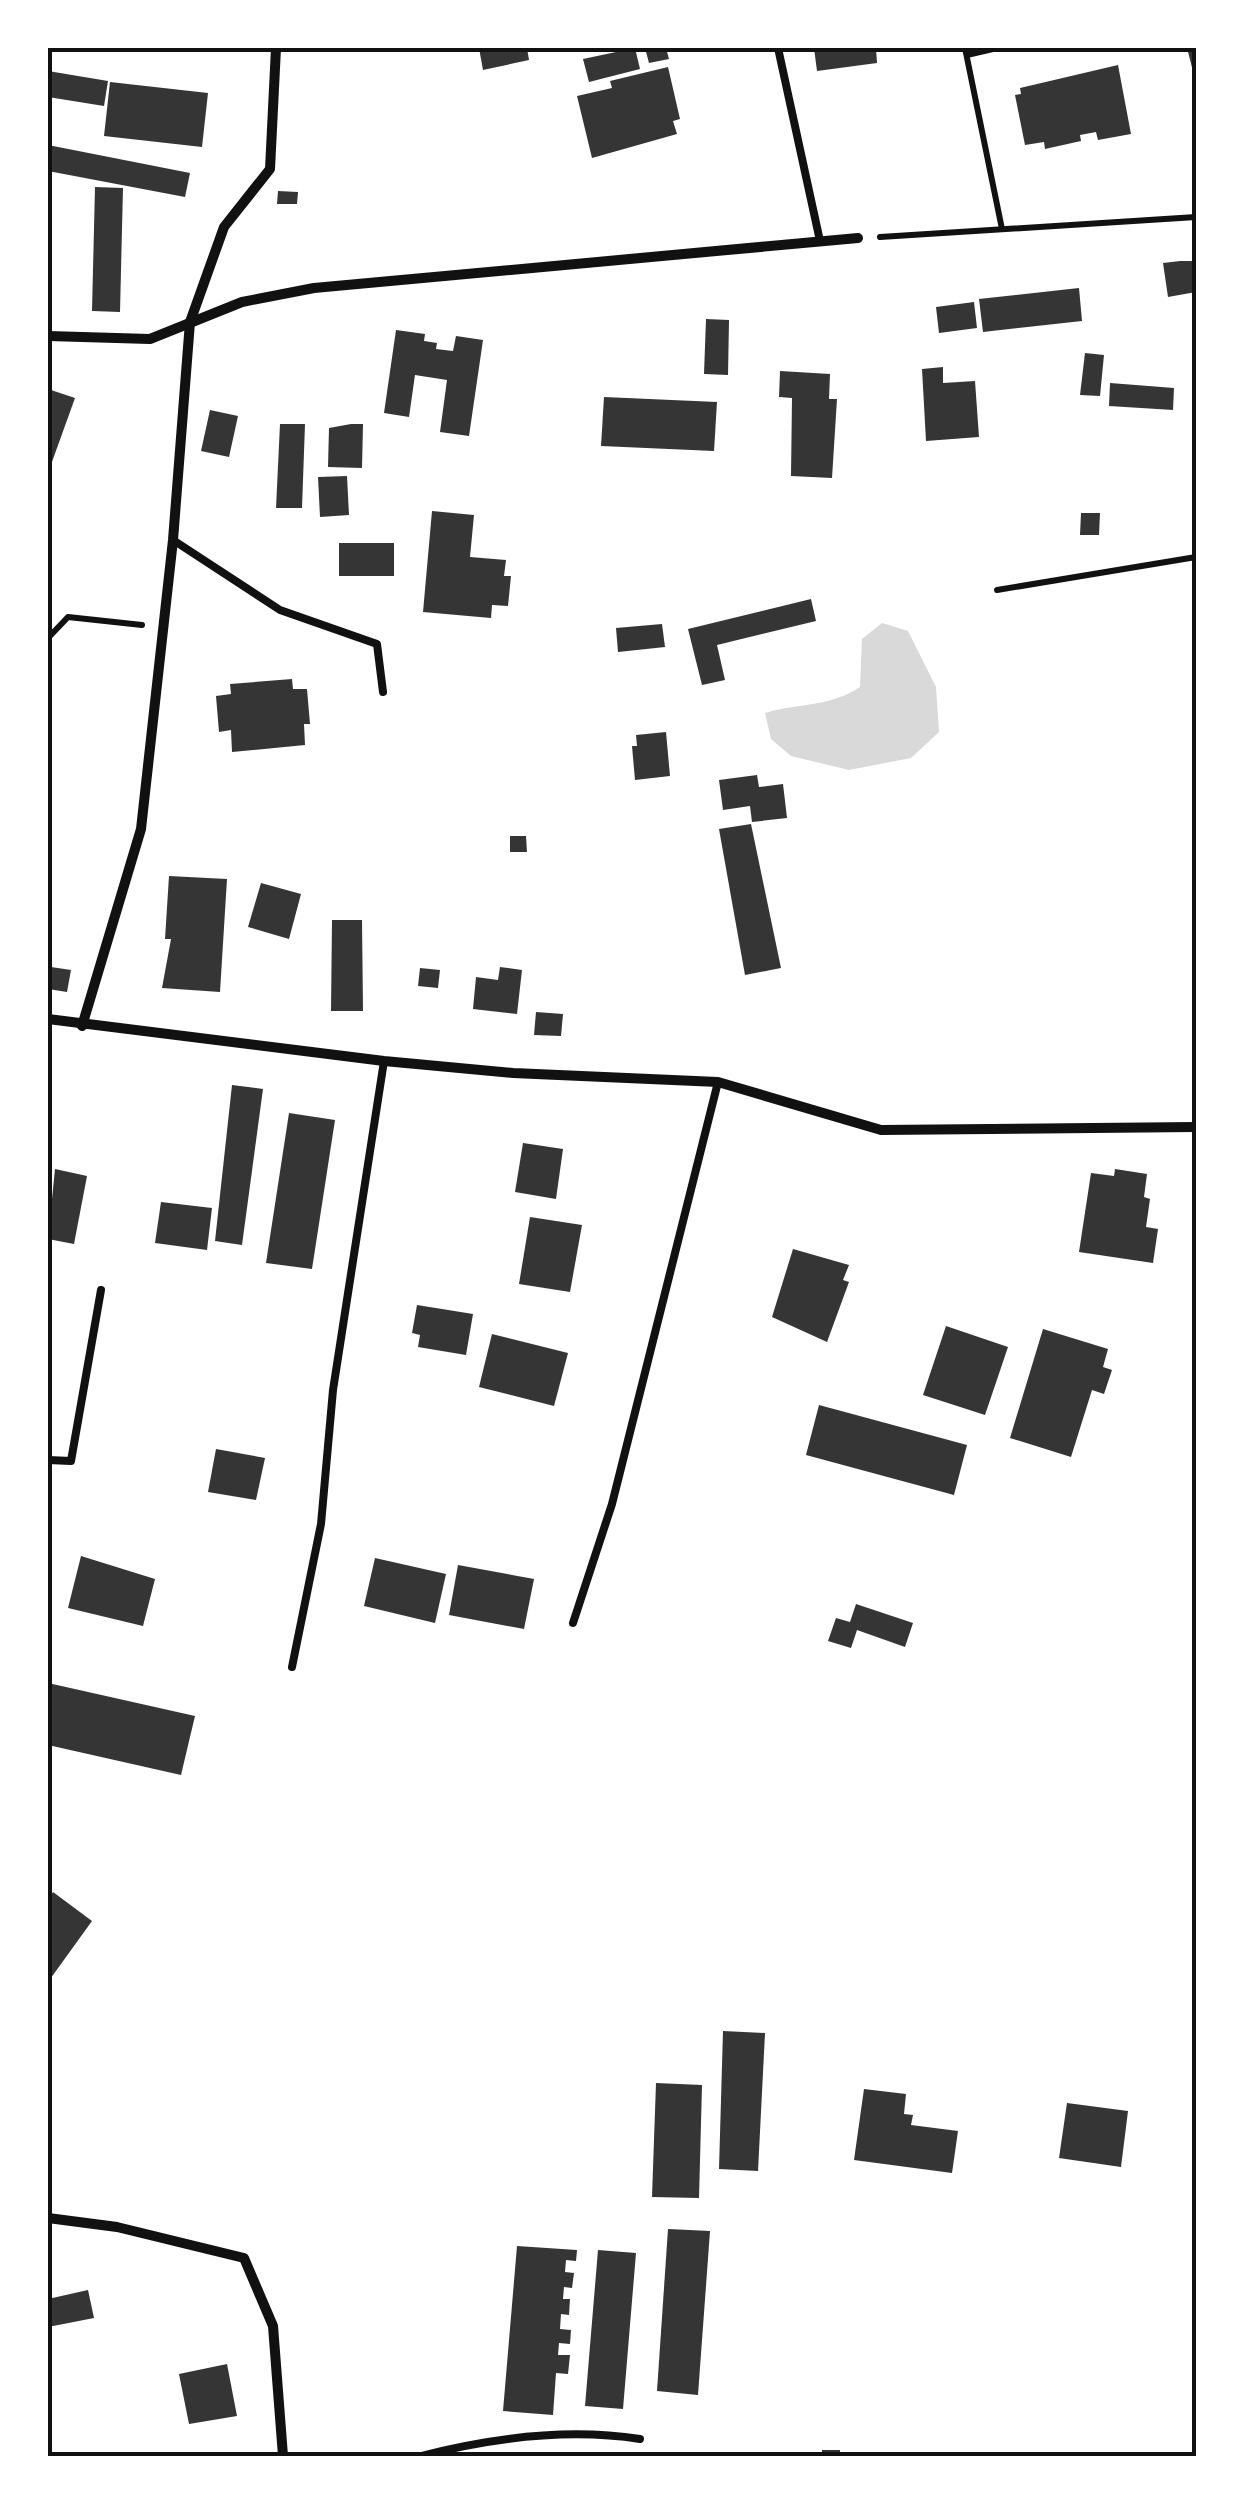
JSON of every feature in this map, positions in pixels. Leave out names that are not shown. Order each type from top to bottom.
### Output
[{"type":"street","points":[[82,1026],[141,829],[172,540],[190,322],[224,227],[270,169],[276,48]]},
{"type":"street","points":[[48,336],[150,339],[242,302],[314,288],[858,238]]},
{"type":"street","points":[[48,1019],[384,1061],[513,1073],[718,1082],[882,1130],[1196,1127]]},
{"type":"street","points":[[48,2218],[117,2228],[244,2258],[273,2326],[284,2456]]},
{"type":"lane","points":[[778,48],[820,242]]},
{"type":"lane","points":[[172,540],[280,610],[376,644],[383,692]]},
{"type":"lane","points":[[292,1667],[321,1524],[332,1390],[384,1061]]},
{"type":"lane","points":[[573,1622],[612,1504],[718,1082]]},
{"type":"lane","points":[[48,1460],[71,1461],[100,1290]]},
{"type":"lane","points":[[421,2456],[465,2445],[558,2435],[640,2439]]},
{"type":"path","points":[[997,48],[966,51],[1002,229]]},
{"type":"path","points":[[858,238],[1196,218]]},
{"type":"path","points":[[997,590],[1196,557]]},
{"type":"path","points":[[48,638],[68,617],[163,628]]},
{"type":"shaded area","points":[[882,623],[908,631],[936,687],[939,732],[911,758],[849,770],[791,756],[771,739],[765,713],[826,701],[860,687],[862,639]]},
{"type":"building","points":[[479,48],[527,48],[529,60],[483,70]]},
{"type":"building","points":[[635,48],[640,69],[589,82],[583,59]]},
{"type":"building","points":[[645,48],[666,48],[669,59],[649,63]]},
{"type":"building","points":[[814,48],[876,48],[877,63],[817,71]]},
{"type":"building","points":[[1187,48],[1196,48],[1196,79],[1195,79]]},
{"type":"building","points":[[1118,65],[1131,134],[1098,140],[1096,132],[1080,135],[1081,141],[1045,149],[1044,142],[1025,145],[1015,95],[1021,94],[1020,88]]},
{"type":"building","points":[[668,67],[680,119],[673,121],[677,134],[592,158],[577,96],[612,88],[610,81]]},
{"type":"building","points":[[48,71],[108,81],[104,106],[48,97]]},
{"type":"building","points":[[110,82],[208,93],[202,147],[104,136]]},
{"type":"building","points":[[48,145],[190,173],[185,197],[48,171]]},
{"type":"building","points":[[95,187],[123,188],[120,312],[92,311]]},
{"type":"building","points":[[278,191],[298,192],[297,204],[277,204]]},
{"type":"building","points":[[1196,261],[1196,292],[1168,297],[1163,263]]},
{"type":"building","points":[[1079,288],[1082,321],[983,332],[979,299]]},
{"type":"building","points":[[974,302],[977,328],[939,333],[936,307]]},
{"type":"building","points":[[706,319],[729,320],[728,375],[704,374]]},
{"type":"building","points":[[396,330],[425,334],[424,341],[437,343],[436,349],[453,351],[456,336],[483,340],[469,436],[440,432],[447,380],[415,375],[409,417],[384,413]]},
{"type":"building","points":[[1085,353],[1104,355],[1100,396],[1080,395]]},
{"type":"building","points":[[943,367],[943,383],[975,381],[979,437],[926,441],[922,369]]},
{"type":"building","points":[[780,371],[830,374],[829,399],[837,399],[832,478],[791,476],[792,398],[779,397]]},
{"type":"building","points":[[1110,383],[1174,388],[1173,410],[1109,406]]},
{"type":"building","points":[[48,389],[75,398],[48,473]]},
{"type":"building","points":[[604,397],[717,402],[714,451],[601,446]]},
{"type":"building","points":[[210,410],[238,416],[229,457],[201,451]]},
{"type":"building","points":[[280,424],[305,424],[302,508],[276,508]]},
{"type":"building","points":[[363,424],[362,468],[328,467],[329,428]]},
{"type":"building","points":[[347,476],[349,515],[320,517],[318,477]]},
{"type":"building","points":[[432,511],[474,515],[470,557],[506,560],[504,576],[511,576],[508,606],[492,605],[491,618],[423,612]]},
{"type":"building","points":[[1081,513],[1100,513],[1099,535],[1080,535]]},
{"type":"building","points":[[339,543],[394,543],[394,576],[339,576]]},
{"type":"building","points":[[811,599],[816,621],[717,645],[725,680],[702,685],[688,629]]},
{"type":"building","points":[[662,624],[665,647],[618,652],[616,628]]},
{"type":"building","points":[[292,679],[293,689],[307,689],[310,724],[304,724],[305,745],[232,752],[231,730],[219,732],[216,696],[231,694],[230,684]]},
{"type":"building","points":[[666,732],[670,776],[635,780],[632,746],[637,746],[636,735]]},
{"type":"building","points":[[757,775],[759,787],[783,784],[787,818],[752,822],[750,806],[723,810],[719,780]]},
{"type":"building","points":[[751,824],[781,968],[745,975],[719,829]]},
{"type":"building","points":[[510,836],[526,836],[527,852],[510,852]]},
{"type":"building","points":[[169,876],[227,879],[220,992],[162,988],[171,939],[165,939]]},
{"type":"building","points":[[261,883],[301,894],[289,939],[248,927]]},
{"type":"building","points":[[332,920],[362,920],[363,1011],[331,1011]]},
{"type":"building","points":[[51,967],[71,970],[67,992],[48,989]]},
{"type":"building","points":[[500,967],[522,970],[517,1014],[473,1009],[476,977],[498,980]]},
{"type":"building","points":[[420,968],[440,970],[438,988],[418,986]]},
{"type":"building","points":[[536,1012],[563,1014],[561,1036],[534,1035]]},
{"type":"building","points":[[232,1085],[263,1089],[242,1245],[215,1241]]},
{"type":"building","points":[[289,1113],[335,1120],[312,1269],[266,1263]]},
{"type":"building","points":[[523,1143],[563,1149],[556,1199],[515,1192]]},
{"type":"building","points":[[55,1169],[87,1176],[74,1244],[48,1239]]},
{"type":"building","points":[[1115,1169],[1147,1174],[1144,1197],[1150,1199],[1146,1227],[1158,1229],[1153,1263],[1079,1252],[1091,1173],[1114,1176]]},
{"type":"building","points":[[161,1202],[212,1208],[207,1250],[155,1243]]},
{"type":"building","points":[[530,1217],[582,1225],[570,1292],[519,1284]]},
{"type":"building","points":[[793,1249],[849,1265],[843,1280],[849,1282],[827,1342],[772,1317]]},
{"type":"building","points":[[417,1305],[473,1314],[466,1355],[418,1347],[420,1335],[412,1333]]},
{"type":"building","points":[[946,1326],[1008,1347],[985,1415],[923,1395]]},
{"type":"building","points":[[1043,1329],[1108,1349],[1103,1367],[1112,1370],[1104,1394],[1092,1390],[1071,1457],[1010,1438]]},
{"type":"building","points":[[492,1334],[568,1353],[554,1406],[479,1387]]},
{"type":"building","points":[[819,1405],[967,1445],[954,1495],[806,1455]]},
{"type":"building","points":[[216,1449],[265,1458],[256,1500],[208,1492]]},
{"type":"building","points":[[81,1556],[155,1579],[143,1626],[68,1608]]},
{"type":"building","points":[[375,1558],[446,1574],[435,1623],[364,1606]]},
{"type":"building","points":[[458,1565],[534,1579],[524,1629],[449,1615]]},
{"type":"building","points":[[856,1604],[913,1623],[905,1647],[857,1630],[851,1648],[828,1641],[836,1618],[850,1622]]},
{"type":"building","points":[[48,1683],[195,1716],[181,1775],[48,1745]]},
{"type":"building","points":[[53,1892],[92,1921],[48,1982],[48,1900]]},
{"type":"building","points":[[723,2031],[765,2033],[758,2171],[719,2169]]},
{"type":"building","points":[[656,2083],[702,2085],[699,2198],[652,2197]]},
{"type":"building","points":[[864,2089],[906,2094],[904,2114],[913,2115],[911,2125],[958,2131],[952,2173],[854,2160]]},
{"type":"building","points":[[1067,2103],[1128,2111],[1121,2167],[1059,2158]]},
{"type":"building","points":[[668,2229],[710,2231],[698,2395],[657,2391]]},
{"type":"building","points":[[517,2246],[577,2250],[576,2261],[566,2260],[565,2272],[574,2273],[572,2288],[564,2287],[563,2299],[570,2299],[569,2315],[561,2314],[560,2329],[571,2330],[570,2344],[559,2343],[558,2355],[570,2355],[568,2374],[556,2373],[553,2415],[503,2411]]},
{"type":"building","points":[[598,2250],[636,2253],[623,2409],[585,2406]]},
{"type":"building","points":[[88,2290],[94,2318],[48,2327],[48,2299]]},
{"type":"building","points":[[227,2364],[237,2416],[189,2424],[179,2374]]},
{"type":"building","points":[[822,2450],[840,2450],[840,2456],[822,2456]]}]
